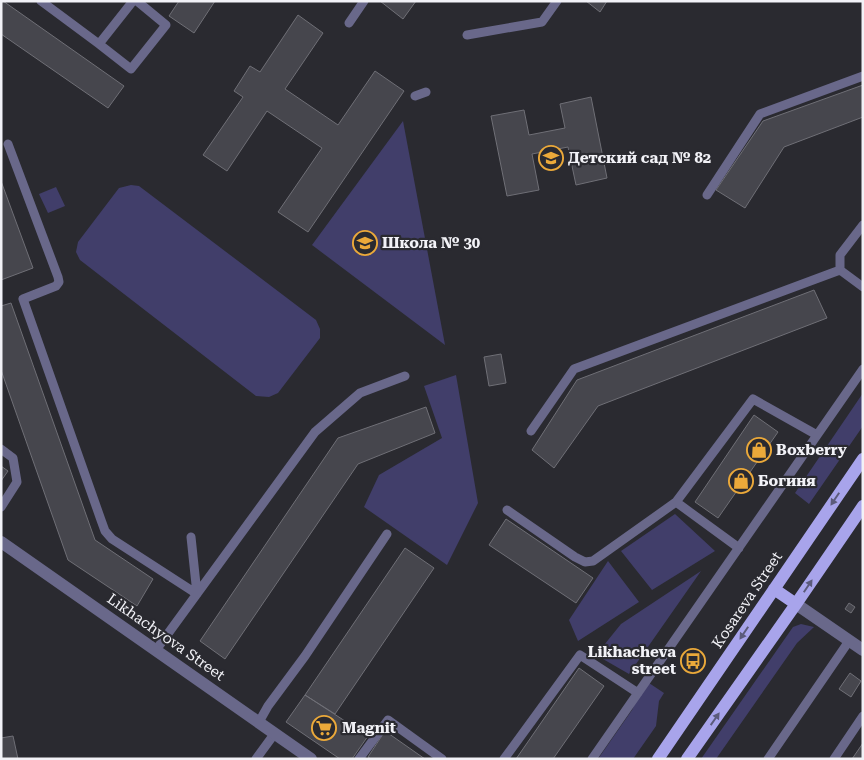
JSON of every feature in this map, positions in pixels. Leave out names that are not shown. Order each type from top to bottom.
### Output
[{"type":"main road","name":"Kosareva Street","points":[[658,759],[863,459]]},
{"type":"main road","points":[[687,759],[860,514]]},
{"type":"main road","points":[[774,589],[796,604]]},
{"type":"street","name":"Likhachyova Street","points":[[1,542],[311,759]]},
{"type":"street","points":[[796,604],[863,650]]},
{"type":"lane","points":[[41,1],[131,69],[166,25],[137,1]]},
{"type":"lane","points":[[99,44],[134,1]]},
{"type":"lane","points":[[349,24],[364,1]]},
{"type":"lane","points":[[467,35],[542,22],[557,1]]},
{"type":"lane","points":[[707,195],[760,114],[863,76]]},
{"type":"lane","points":[[415,96],[426,92]]},
{"type":"lane","points":[[8,144],[59,282],[56,286],[23,299],[105,531],[112,539],[197,594]]},
{"type":"lane","points":[[840,270],[840,255],[863,225]]},
{"type":"lane","points":[[840,270],[863,287]]},
{"type":"lane","points":[[531,430],[574,369],[840,270]]},
{"type":"lane","points":[[592,759],[863,369]]},
{"type":"lane","points":[[156,650],[315,432],[360,393],[405,376]]},
{"type":"lane","points":[[507,510],[574,558],[585,562],[593,561],[676,502],[753,398],[817,435]]},
{"type":"lane","points":[[1,449],[13,458],[17,482],[1,507]]},
{"type":"lane","points":[[676,502],[739,548]]},
{"type":"lane","points":[[258,722],[388,534]]},
{"type":"lane","points":[[191,537],[197,594]]},
{"type":"lane","points":[[768,759],[849,641]]},
{"type":"lane","points":[[504,759],[580,655],[638,693]]},
{"type":"lane","points":[[834,759],[863,716]]},
{"type":"lane","points":[[359,759],[388,720],[442,759]]},
{"type":"lane","points":[[256,759],[275,733]]},
{"type":"shaded area","points":[[403,121],[445,345],[312,245]]},
{"type":"shaded area","points":[[131,185],[139,186],[316,320],[320,329],[320,338],[278,393],[269,397],[256,396],[80,260],[76,252],[78,242],[119,188]]},
{"type":"shaded area","points":[[56,187],[65,206],[48,213],[39,194]]},
{"type":"shaded area","points":[[456,375],[478,503],[447,565],[364,507],[379,475],[442,438],[424,386]]},
{"type":"shaded area","points":[[863,393],[863,426],[809,504],[795,493]]},
{"type":"shaded area","points":[[675,514],[715,551],[652,590],[621,551]]},
{"type":"shaded area","points":[[608,561],[639,602],[578,641],[569,620]]},
{"type":"shaded area","points":[[701,571],[629,674],[596,655],[621,624]]},
{"type":"shaded area","points":[[801,624],[814,627],[797,643],[716,759],[701,759],[793,627]]},
{"type":"shaded area","points":[[646,681],[664,693],[659,701],[656,726],[633,759],[598,759],[632,710]]},
{"type":"building","points":[[1,1],[124,86],[108,108],[1,34]]},
{"type":"building","points":[[179,1],[215,1],[194,33],[169,16]]},
{"type":"building","points":[[380,1],[416,1],[403,19]]},
{"type":"building","points":[[586,1],[607,1],[600,12]]},
{"type":"building","points":[[298,15],[323,33],[285,89],[338,125],[375,71],[404,91],[308,232],[278,212],[322,148],[267,111],[227,171],[203,155],[243,97],[234,91],[250,66],[260,72]]},
{"type":"building","points":[[863,85],[863,117],[784,147],[745,208],[716,190],[763,121]]},
{"type":"building","points":[[591,97],[607,178],[576,185],[568,147],[532,154],[539,190],[507,196],[491,116],[524,110],[529,135],[565,128],[560,104]]},
{"type":"building","points":[[1,181],[33,268],[1,280]]},
{"type":"building","points":[[814,290],[827,318],[598,406],[554,468],[532,450],[577,380]]},
{"type":"building","points":[[11,303],[95,540],[153,579],[137,606],[68,560],[1,370],[1,306]]},
{"type":"building","points":[[501,354],[506,383],[489,386],[484,357]]},
{"type":"building","points":[[426,407],[435,433],[358,464],[225,659],[200,641],[338,438]]},
{"type":"building","points":[[754,415],[778,432],[718,518],[695,502]]},
{"type":"building","points":[[1,466],[8,471],[1,481]]},
{"type":"building","points":[[506,519],[593,578],[576,603],[489,545]]},
{"type":"building","points":[[405,548],[434,568],[335,714],[305,695]]},
{"type":"building","points":[[849,603],[855,607],[851,613],[845,609]]},
{"type":"building","points":[[579,668],[604,686],[553,759],[516,759]]},
{"type":"building","points":[[850,673],[861,681],[851,697],[839,689]]},
{"type":"building","points":[[305,695],[368,736],[352,759],[340,759],[286,722]]},
{"type":"building","points":[[385,731],[425,759],[371,759],[368,757]]},
{"type":"building","points":[[13,736],[18,759],[1,759],[1,738]]},
{"type":"building","points":[[863,743],[863,759],[852,759]]},
{"type":"place","name":"Детский сад № 82","points":[[551,158]]},
{"type":"place","name":"Школа № 30","points":[[365,243]]},
{"type":"place","name":"Boxberry","points":[[759,450]]},
{"type":"place","name":"Богиня","points":[[741,481]]},
{"type":"place","name":"Likhacheva street","points":[[693,661]]},
{"type":"place","name":"Magnit","points":[[324,728]]}]
